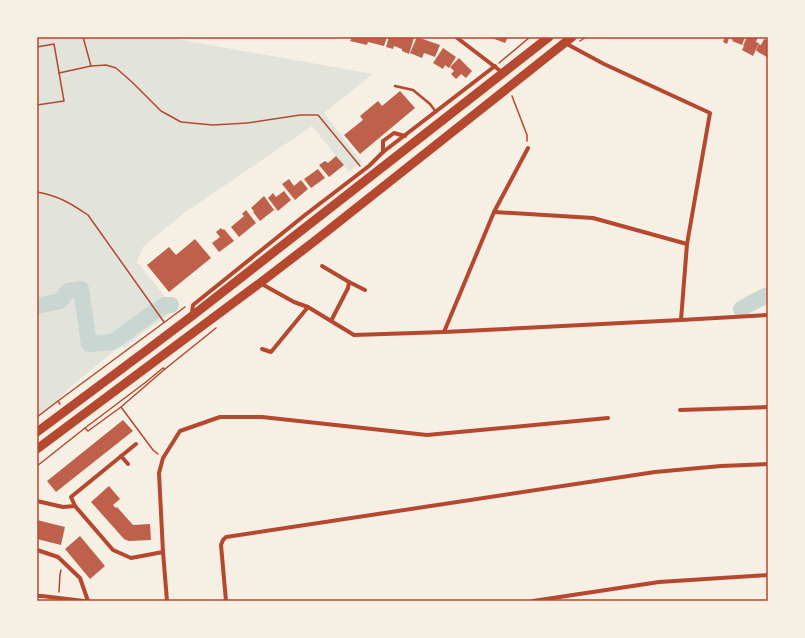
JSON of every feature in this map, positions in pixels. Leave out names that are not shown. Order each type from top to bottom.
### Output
[{"type":"highway","points":[[37,432],[192,316],[549,37]]},
{"type":"highway","points":[[37,449],[316,240],[568,40]]},
{"type":"street","points":[[456,37],[503,73]]},
{"type":"street","points":[[568,40],[604,64],[710,113],[687,244],[681,320]]},
{"type":"street","points":[[192,316],[193,304],[364,170],[383,152],[495,66]]},
{"type":"street","points":[[383,152],[383,141],[388,137],[394,133],[405,136]]},
{"type":"street","points":[[444,332],[494,212],[528,148]]},
{"type":"street","points":[[494,212],[593,218],[687,244]]},
{"type":"street","points":[[322,266],[365,290]]},
{"type":"street","points":[[331,321],[348,288],[349,282]]},
{"type":"street","points":[[260,283],[294,302],[308,307],[354,335],[444,332],[768,315]]},
{"type":"street","points":[[262,349],[272,352],[308,307]]},
{"type":"street","points":[[680,410],[768,407]]},
{"type":"street","points":[[167,601],[162,552],[159,473],[162,458],[180,431],[220,417],[262,417],[428,435],[608,418]]},
{"type":"street","points":[[136,444],[71,497],[75,506],[113,550],[131,558],[162,552]]},
{"type":"street","points":[[121,456],[128,464]]},
{"type":"street","points":[[226,601],[221,545],[226,537],[656,472],[721,466],[768,464]]},
{"type":"street","points":[[37,501],[63,507],[75,506]]},
{"type":"street","points":[[37,550],[58,557],[80,578],[88,601]]},
{"type":"street","points":[[533,601],[659,582],[768,575]]},
{"type":"street","points":[[37,596],[84,601]]},
{"type":"lane","points":[[394,86],[413,90],[430,104],[436,112]]},
{"type":"path","points":[[83,37],[91,66]]},
{"type":"path","points":[[495,66],[530,37]]},
{"type":"path","points":[[37,47],[54,44],[64,101],[37,105]]},
{"type":"path","points":[[60,73],[106,64],[116,68],[161,111],[181,122],[213,125],[247,123],[300,115],[318,115],[364,170]]},
{"type":"path","points":[[512,96],[527,135],[528,148]]},
{"type":"path","points":[[37,192],[51,195],[70,203],[88,215],[165,323]]},
{"type":"path","points":[[37,417],[188,305],[193,304]]},
{"type":"path","points":[[37,466],[164,369]]},
{"type":"path","points":[[58,401],[61,405],[65,402]]},
{"type":"path","points":[[121,407],[154,450],[162,458]]},
{"type":"path","points":[[58,598],[60,574],[62,569],[67,566]]},
{"type":"shaded area","points":[[37,37],[165,37],[373,74],[324,113],[362,162],[349,172],[312,126],[184,213],[143,247],[137,262],[175,309],[163,320],[149,328],[125,347],[120,346],[72,386],[37,420]]},
{"type":"building","points":[[352,37],[387,37],[384,46],[368,42],[367,45],[350,41]]},
{"type":"building","points":[[389,37],[414,38],[409,54],[394,46],[393,49],[386,47]]},
{"type":"building","points":[[417,37],[440,45],[435,57],[424,53],[422,58],[410,53]]},
{"type":"building","points":[[489,37],[508,37],[505,43]]},
{"type":"building","points":[[725,37],[745,37],[742,45],[732,41],[733,40],[729,38],[727,44],[723,42]]},
{"type":"building","points":[[747,37],[758,37],[756,42],[759,43],[753,56],[742,50]]},
{"type":"building","points":[[764,39],[768,40],[767,57],[756,50]]},
{"type":"building","points":[[443,48],[456,57],[449,68],[445,65],[443,69],[433,63]]},
{"type":"building","points":[[459,58],[472,71],[466,78],[461,74],[456,79],[451,74],[454,71],[450,67]]},
{"type":"building","points":[[400,91],[415,108],[360,154],[344,135],[363,120],[360,116],[378,101],[382,106]]},
{"type":"building","points":[[336,156],[344,165],[329,177],[319,165],[325,161],[328,163]]},
{"type":"building","points":[[318,169],[325,178],[311,188],[304,179]]},
{"type":"building","points":[[289,179],[294,186],[301,180],[308,189],[295,200],[282,184]]},
{"type":"building","points":[[284,191],[291,200],[278,211],[268,198],[273,193],[276,197]]},
{"type":"building","points":[[264,196],[274,210],[260,221],[251,208]]},
{"type":"building","points":[[246,210],[256,223],[239,237],[231,227],[244,216],[242,214]]},
{"type":"building","points":[[221,228],[223,230],[224,229],[234,241],[219,252],[212,243],[220,237],[216,232]]},
{"type":"building","points":[[195,239],[211,258],[169,292],[147,265],[169,247],[176,255]]},
{"type":"building","points":[[123,420],[133,431],[56,492],[47,481]]},
{"type":"building","points":[[109,486],[120,499],[113,505],[116,508],[117,507],[133,525],[150,524],[151,540],[129,541],[124,539],[91,502]]},
{"type":"building","points":[[37,520],[65,527],[61,545],[37,539]]},
{"type":"building","points":[[80,536],[105,566],[90,579],[65,549]]},
{"type":"waterway","points":[[37,306],[60,301],[68,291],[81,289],[89,344],[113,342],[155,311]]},
{"type":"waterway","points":[[741,309],[768,295]]},
{"type":"waterway","points":[[158,310],[165,305],[171,305]]}]
